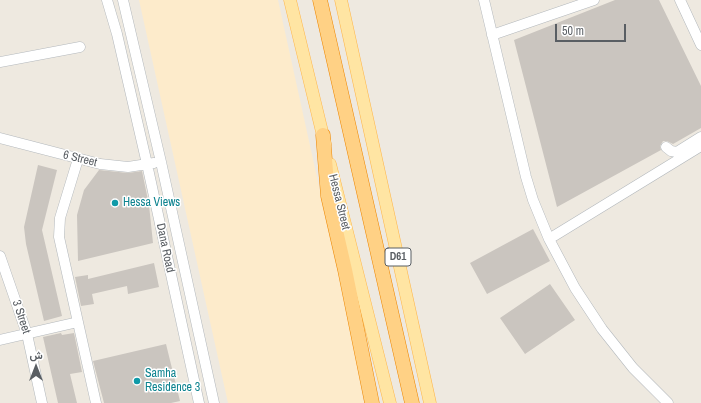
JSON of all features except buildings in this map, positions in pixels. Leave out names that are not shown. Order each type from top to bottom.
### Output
[{"type":"highway","points":[[320,0],[412,403]]},
{"type":"highway","points":[[323,135],[328,196],[345,270],[372,403]]},
{"type":"main road","name":"Hessa Street","points":[[290,0],[390,403]]},
{"type":"main road","name":"D61","points":[[341,0],[430,403]]},
{"type":"street","name":"Dana Road","points":[[107,0],[117,34],[147,164],[199,403]]},
{"type":"street","name":"Dana Road","points":[[122,0],[161,162],[214,403]]},
{"type":"street","points":[[484,0],[526,177],[533,200],[549,238],[574,288],[602,329],[633,368],[668,403]]},
{"type":"street","points":[[492,35],[594,0]]},
{"type":"street","points":[[680,0],[701,45]]},
{"type":"street","points":[[0,62],[80,47]]},
{"type":"street","points":[[666,147],[671,151],[677,152],[701,137]]},
{"type":"street","name":"6 Street","points":[[0,138],[78,159],[111,166],[128,167],[161,162]]},
{"type":"street","points":[[549,238],[701,146]]},
{"type":"street","points":[[78,159],[60,218],[59,237],[96,403]]},
{"type":"street","name":"3 Street","points":[[0,256],[4,283],[27,334],[42,403]]},
{"type":"street","points":[[0,340],[78,322]]},
{"type":"sand","points":[[139,0],[278,0],[349,323],[364,403],[228,403]]},
{"type":"place","name":"Hessa Views","points":[[115,203]]},
{"type":"place","name":"Samha Residence 3","points":[[137,381]]}]
